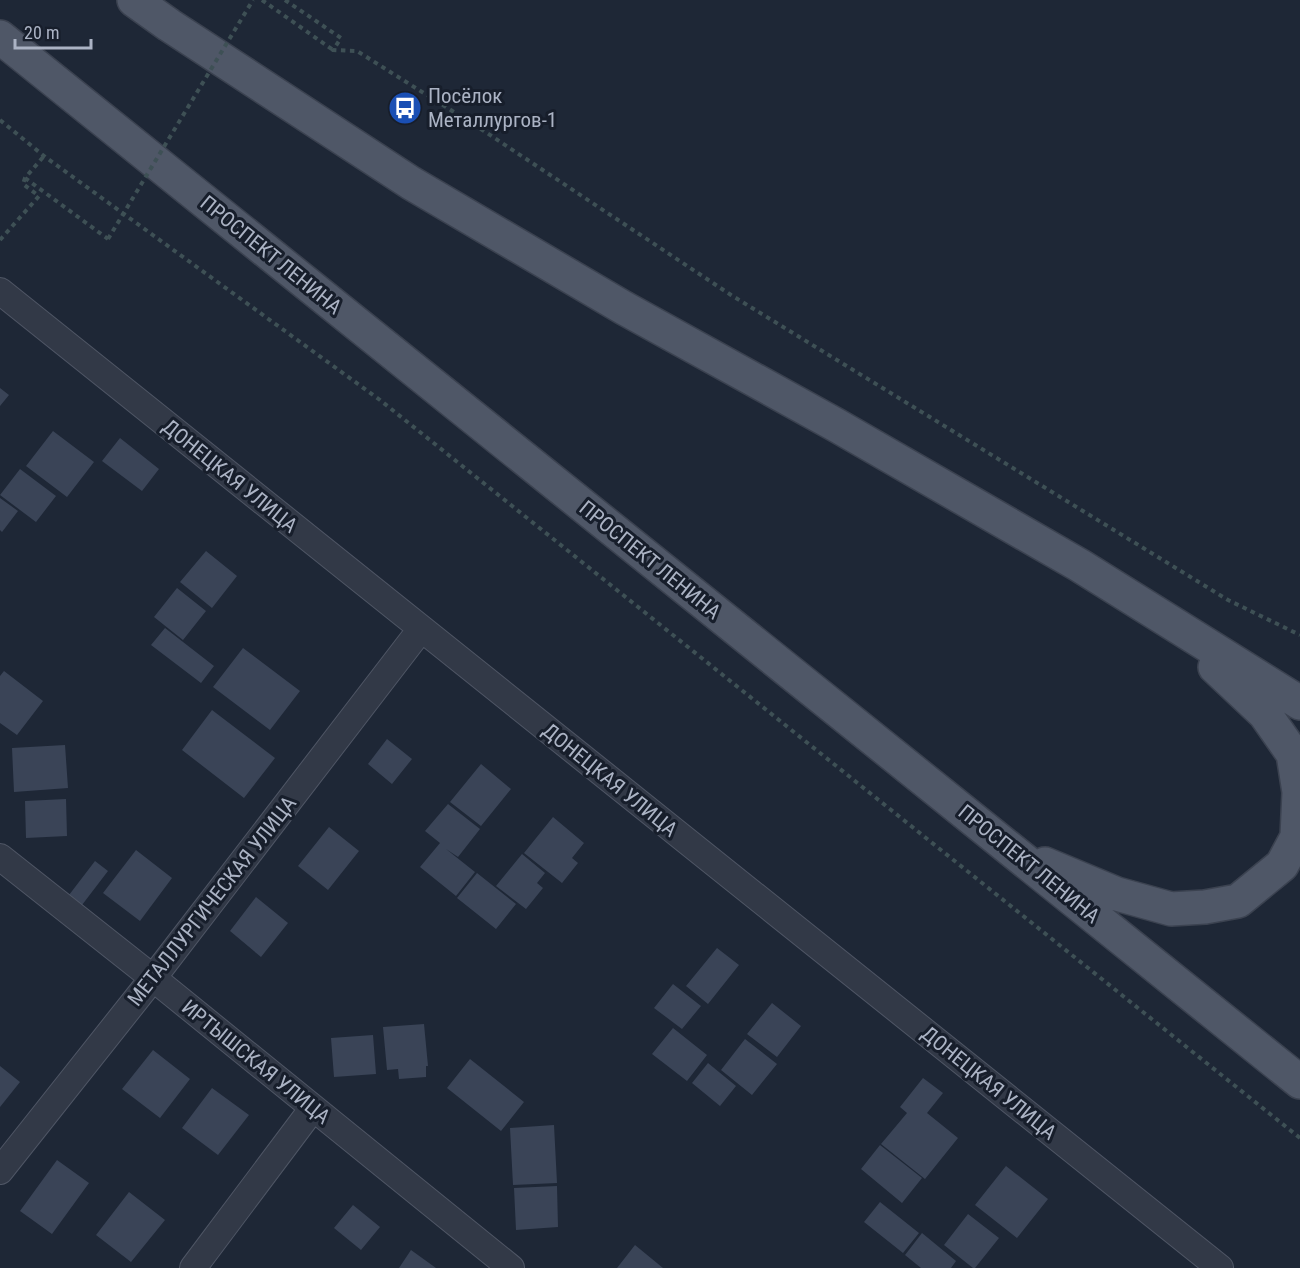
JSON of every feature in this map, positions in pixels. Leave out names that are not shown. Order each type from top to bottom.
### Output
[{"type":"main road","points":[[134,0],[411,183],[624,308],[836,425],[1038,542],[1161,615],[1300,703]]},
{"type":"main road","name":"ПРОСПЕКТ ЛЕНИНА","points":[[0,37],[1300,1082]]},
{"type":"main road","points":[[1010,849],[1117,894],[1171,909],[1205,907],[1238,901],[1282,865],[1297,837],[1299,792],[1293,754],[1265,714],[1161,615]]},
{"type":"street","name":"ДОНЕЦКАЯ УЛИЦА","points":[[0,291],[1220,1268]]},
{"type":"street","name":"МЕТАЛЛУРГИЧЕСКАЯ УЛИЦА","points":[[0,1171],[153,978],[421,629]]},
{"type":"street","name":"ИРТЫШСКАЯ УЛИЦА","points":[[0,857],[512,1268]]},
{"type":"street","points":[[192,1268],[313,1108]]},
{"type":"path","points":[[25,178],[108,239],[253,0]]},
{"type":"path","points":[[262,0],[333,50],[357,51],[484,131],[741,301],[1228,600],[1300,635]]},
{"type":"path","points":[[285,0],[341,38],[333,50]]},
{"type":"path","points":[[0,120],[45,156],[380,400],[1300,1138]]},
{"type":"path","points":[[0,240],[39,196],[23,184],[25,178],[45,156]]},
{"type":"building","points":[[0,388],[9,395],[0,406]]},
{"type":"building","points":[[53,431],[94,462],[67,497],[26,466]]},
{"type":"building","points":[[120,438],[159,469],[142,491],[102,461]]},
{"type":"building","points":[[20,469],[56,496],[36,522],[0,495]]},
{"type":"building","points":[[0,498],[18,511],[2,532],[0,530]]},
{"type":"building","points":[[206,551],[237,576],[212,608],[180,582]]},
{"type":"building","points":[[177,588],[206,611],[183,640],[154,617]]},
{"type":"building","points":[[165,628],[214,666],[201,683],[151,645]]},
{"type":"building","points":[[243,648],[300,691],[270,730],[213,687]]},
{"type":"building","points":[[4,671],[43,701],[17,735],[0,723],[0,676]]},
{"type":"building","points":[[212,710],[275,758],[244,798],[182,750]]},
{"type":"building","points":[[387,739],[412,759],[392,784],[368,764]]},
{"type":"building","points":[[65,745],[68,788],[14,792],[12,748]]},
{"type":"building","points":[[481,764],[511,789],[481,826],[450,802]]},
{"type":"building","points":[[66,799],[67,836],[26,838],[25,801]]},
{"type":"building","points":[[448,804],[480,829],[458,857],[446,849],[475,872],[456,896],[420,867],[440,843],[425,831]]},
{"type":"building","points":[[553,817],[584,843],[572,858],[578,863],[562,883],[524,853]]},
{"type":"building","points":[[329,827],[359,851],[328,890],[298,866]]},
{"type":"building","points":[[136,850],[172,878],[140,921],[103,893]]},
{"type":"building","points":[[522,854],[545,873],[537,883],[543,888],[526,909],[496,886]]},
{"type":"building","points":[[95,861],[108,871],[82,905],[69,895]]},
{"type":"building","points":[[477,873],[516,904],[496,929],[457,898]]},
{"type":"building","points":[[256,897],[288,923],[261,957],[230,931]]},
{"type":"building","points":[[717,948],[739,965],[708,1004],[686,986]]},
{"type":"building","points":[[673,984],[701,1006],[682,1029],[654,1008]]},
{"type":"building","points":[[772,1003],[801,1026],[777,1057],[747,1034]]},
{"type":"building","points":[[424,1024],[428,1066],[426,1066],[426,1077],[399,1079],[398,1069],[387,1070],[383,1027]]},
{"type":"building","points":[[673,1028],[707,1055],[687,1081],[652,1054]]},
{"type":"building","points":[[373,1035],[376,1074],[334,1077],[331,1038]]},
{"type":"building","points":[[745,1039],[777,1064],[752,1095],[721,1070]]},
{"type":"building","points":[[153,1050],[190,1079],[160,1118],[122,1089]]},
{"type":"building","points":[[470,1059],[524,1102],[501,1131],[447,1088]]},
{"type":"building","points":[[708,1063],[736,1086],[720,1106],[692,1083]]},
{"type":"building","points":[[0,1066],[20,1082],[0,1107]]},
{"type":"building","points":[[923,1078],[943,1093],[927,1113],[958,1138],[925,1179],[881,1144],[907,1113],[900,1107]]},
{"type":"building","points":[[212,1088],[249,1115],[218,1155],[182,1128]]},
{"type":"building","points":[[554,1125],[557,1183],[513,1185],[510,1128]]},
{"type":"building","points":[[880,1145],[922,1178],[902,1203],[861,1169]]},
{"type":"building","points":[[57,1160],[89,1183],[52,1234],[20,1211]]},
{"type":"building","points":[[1006,1166],[1048,1199],[1017,1238],[975,1205]]},
{"type":"building","points":[[557,1186],[558,1227],[516,1230],[514,1188]]},
{"type":"building","points":[[129,1192],[165,1220],[131,1262],[96,1235]]},
{"type":"building","points":[[880,1202],[919,1233],[903,1253],[864,1222]]},
{"type":"building","points":[[353,1205],[380,1227],[361,1250],[334,1228]]},
{"type":"building","points":[[968,1214],[999,1238],[975,1268],[944,1245]]},
{"type":"building","points":[[922,1233],[956,1261],[951,1268],[921,1268],[905,1255]]},
{"type":"building","points":[[635,1245],[663,1268],[617,1268]]},
{"type":"building","points":[[411,1250],[436,1268],[399,1268]]},
{"type":"place","name":"Посёлок Металлургов-1","points":[[405,108]]}]
